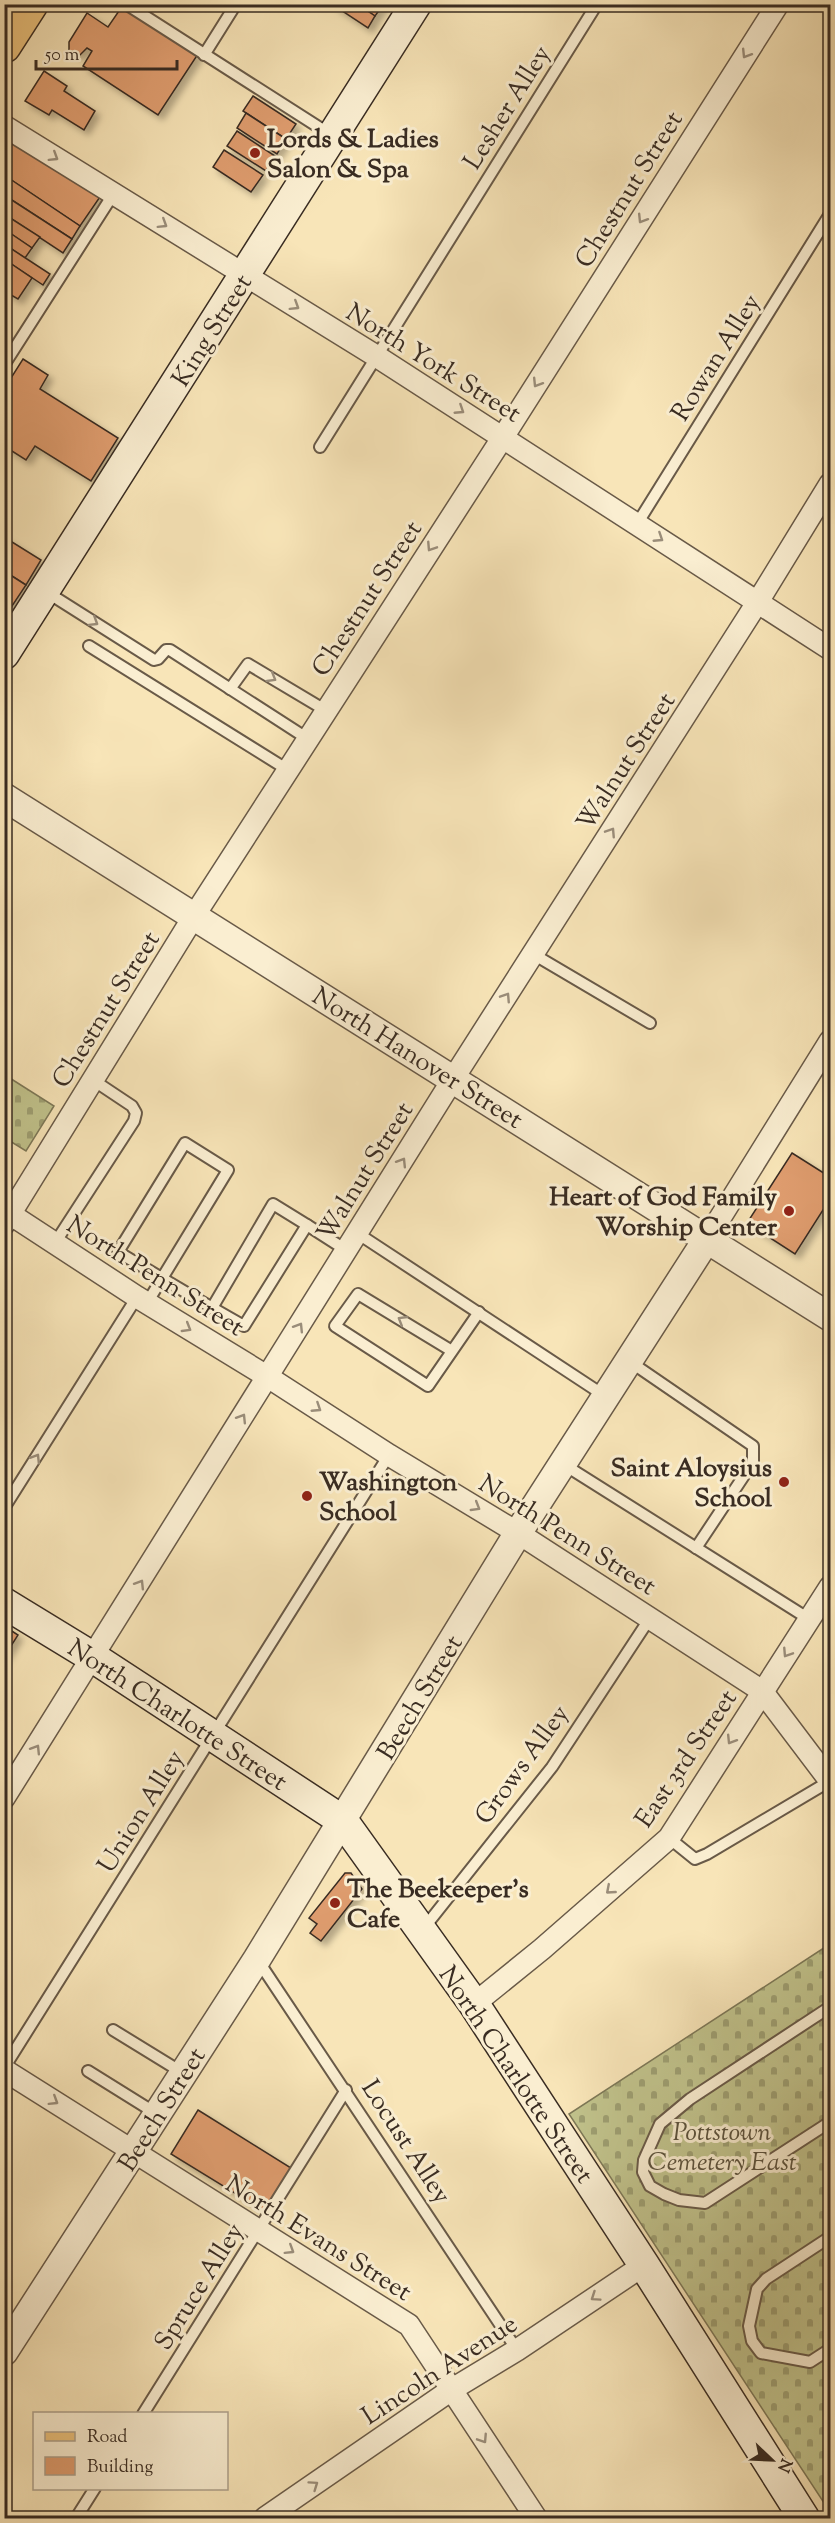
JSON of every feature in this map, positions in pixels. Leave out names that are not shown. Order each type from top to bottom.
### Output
[{"type":"main road","points":[[7,35],[31,4]]},
{"type":"main road","name":"King Street","points":[[4,654],[416,4]]},
{"type":"main road","name":"North Charlotte Street","points":[[4,1603],[94,1658],[343,1821],[474,2004],[644,2265],[804,2518]]},
{"type":"street","name":"Chestnut Street","points":[[7,1216],[325,710],[503,437],[778,4]]},
{"type":"street","name":"North York Street","points":[[4,126],[376,356],[831,649]]},
{"type":"street","name":"Walnut Street","points":[[4,1798],[94,1658],[453,1079],[831,484]]},
{"type":"street","name":"North Hanover Street","points":[[4,797],[831,1317]]},
{"type":"street","name":"Beech Street","points":[[4,2352],[257,1959],[518,1533],[831,1041]]},
{"type":"street","name":"North Penn Street","points":[[7,1216],[55,1243],[389,1455],[518,1533],[762,1690],[830,1781]]},
{"type":"street","name":"East 3rd Street","points":[[474,2004],[542,1949],[669,1838],[762,1690],[831,1587]]},
{"type":"street","name":"North Evans Street","points":[[4,2069],[409,2325],[536,2518]]},
{"type":"street","name":"Lincoln Avenue","points":[[265,2518],[451,2390],[517,2350],[644,2265]]},
{"type":"lane","points":[[126,4],[333,137]]},
{"type":"lane","points":[[204,55],[236,4]]},
{"type":"lane","name":"Lesher Alley","points":[[320,447],[597,4]]},
{"type":"lane","points":[[4,365],[114,194]]},
{"type":"lane","name":"Rowan Alley","points":[[637,524],[831,214]]},
{"type":"lane","points":[[45,591],[153,660],[158,659],[166,650],[170,650],[308,739]]},
{"type":"lane","points":[[89,646],[288,770]]},
{"type":"lane","points":[[230,688],[248,664],[325,710]]},
{"type":"lane","points":[[533,954],[650,1023]]},
{"type":"lane","points":[[55,1243],[134,1121],[136,1113],[132,1106],[93,1080]]},
{"type":"lane","points":[[4,1508],[142,1300],[162,1279],[228,1170],[185,1143],[118,1252],[162,1279],[244,1326],[307,1225]]},
{"type":"lane","points":[[212,1308],[273,1204],[307,1225],[352,1242],[479,1312],[606,1396]]},
{"type":"lane","points":[[452,1351],[358,1294],[335,1326],[428,1386],[479,1312]]},
{"type":"lane","points":[[628,1361],[753,1446],[753,1462],[696,1548]]},
{"type":"lane","name":"Union Alley","points":[[4,2069],[389,1455]]},
{"type":"lane","points":[[562,1464],[809,1619]]},
{"type":"lane","name":"Grows Alley","points":[[421,1931],[552,1767],[650,1618]]},
{"type":"lane","points":[[669,1838],[695,1859],[830,1781]]},
{"type":"lane","name":"Locust Alley","points":[[257,1959],[517,2350]]},
{"type":"lane","points":[[831,2007],[690,2099],[660,2124],[644,2160],[643,2172],[650,2186],[664,2194],[679,2200],[705,2203],[831,2122]]},
{"type":"lane","points":[[113,2030],[184,2073]]},
{"type":"lane","points":[[88,2071],[158,2115]]},
{"type":"lane","name":"Spruce Alley","points":[[144,2412],[346,2090]]},
{"type":"lane","points":[[831,2237],[766,2278],[757,2289],[749,2326],[752,2341],[761,2353],[810,2362],[831,2349]]},
{"type":"lane","points":[[76,2518],[94,2490]]},
{"type":"green space","points":[[5,1075],[54,1106],[26,1151],[5,1138]]},
{"type":"green space","name":"Pottstown Cemetery East","points":[[830,1944],[830,2512],[569,2114]]},
{"type":"building","points":[[357,4],[382,4],[383,5],[375,16]]},
{"type":"building","points":[[357,4],[375,16],[368,28],[333,5]]},
{"type":"building","points":[[123,5],[198,54],[158,115],[83,66],[92,51],[87,48],[80,55],[69,51],[69,42],[87,13],[108,27]]},
{"type":"building","points":[[44,71],[67,86],[64,91],[95,111],[84,130],[52,110],[49,115],[25,101]]},
{"type":"building","points":[[253,96],[296,124],[286,139],[243,111]]},
{"type":"building","points":[[246,113],[286,139],[277,154],[237,128]]},
{"type":"building","points":[[4,129],[102,194],[80,226],[4,175]]},
{"type":"building","points":[[237,131],[275,156],[266,171],[227,146]]},
{"type":"building","points":[[224,150],[263,175],[251,192],[213,167]]},
{"type":"building","points":[[4,175],[80,226],[72,239],[4,195]]},
{"type":"building","points":[[4,195],[72,239],[63,253],[4,214]]},
{"type":"building","points":[[4,214],[40,237],[32,248],[4,229]]},
{"type":"building","points":[[4,229],[32,248],[25,258],[4,244]]},
{"type":"building","points":[[4,244],[50,274],[43,285],[4,259]]},
{"type":"building","points":[[4,259],[32,278],[18,299],[4,291]]},
{"type":"building","points":[[23,359],[48,375],[40,389],[118,438],[91,481],[35,446],[26,460],[4,446],[4,389]]},
{"type":"building","points":[[4,537],[41,560],[26,585],[4,571]]},
{"type":"building","points":[[4,571],[26,585],[4,618]]},
{"type":"building","name":"Heart of God Family Worship Center","points":[[792,1153],[830,1177],[830,1199],[795,1254],[747,1223]]},
{"type":"building","points":[[4,1626],[18,1635],[4,1657]]},
{"type":"building","name":"The Beekeeper's Cafe","points":[[345,1873],[351,1873],[362,1889],[321,1941],[310,1933],[317,1924],[309,1918]]},
{"type":"building","points":[[198,2110],[291,2168],[264,2211],[171,2154]]},
{"type":"place","name":"Lords & Ladies Salon & Spa","points":[[255,153]]},
{"type":"place","name":"Heart of God Family Worship Center","points":[[789,1211]]},
{"type":"place","name":"Saint Aloysius School","points":[[784,1482]]},
{"type":"place","name":"Washington School","points":[[307,1496]]},
{"type":"place","name":"The Beekeeper's Cafe","points":[[335,1903]]}]
